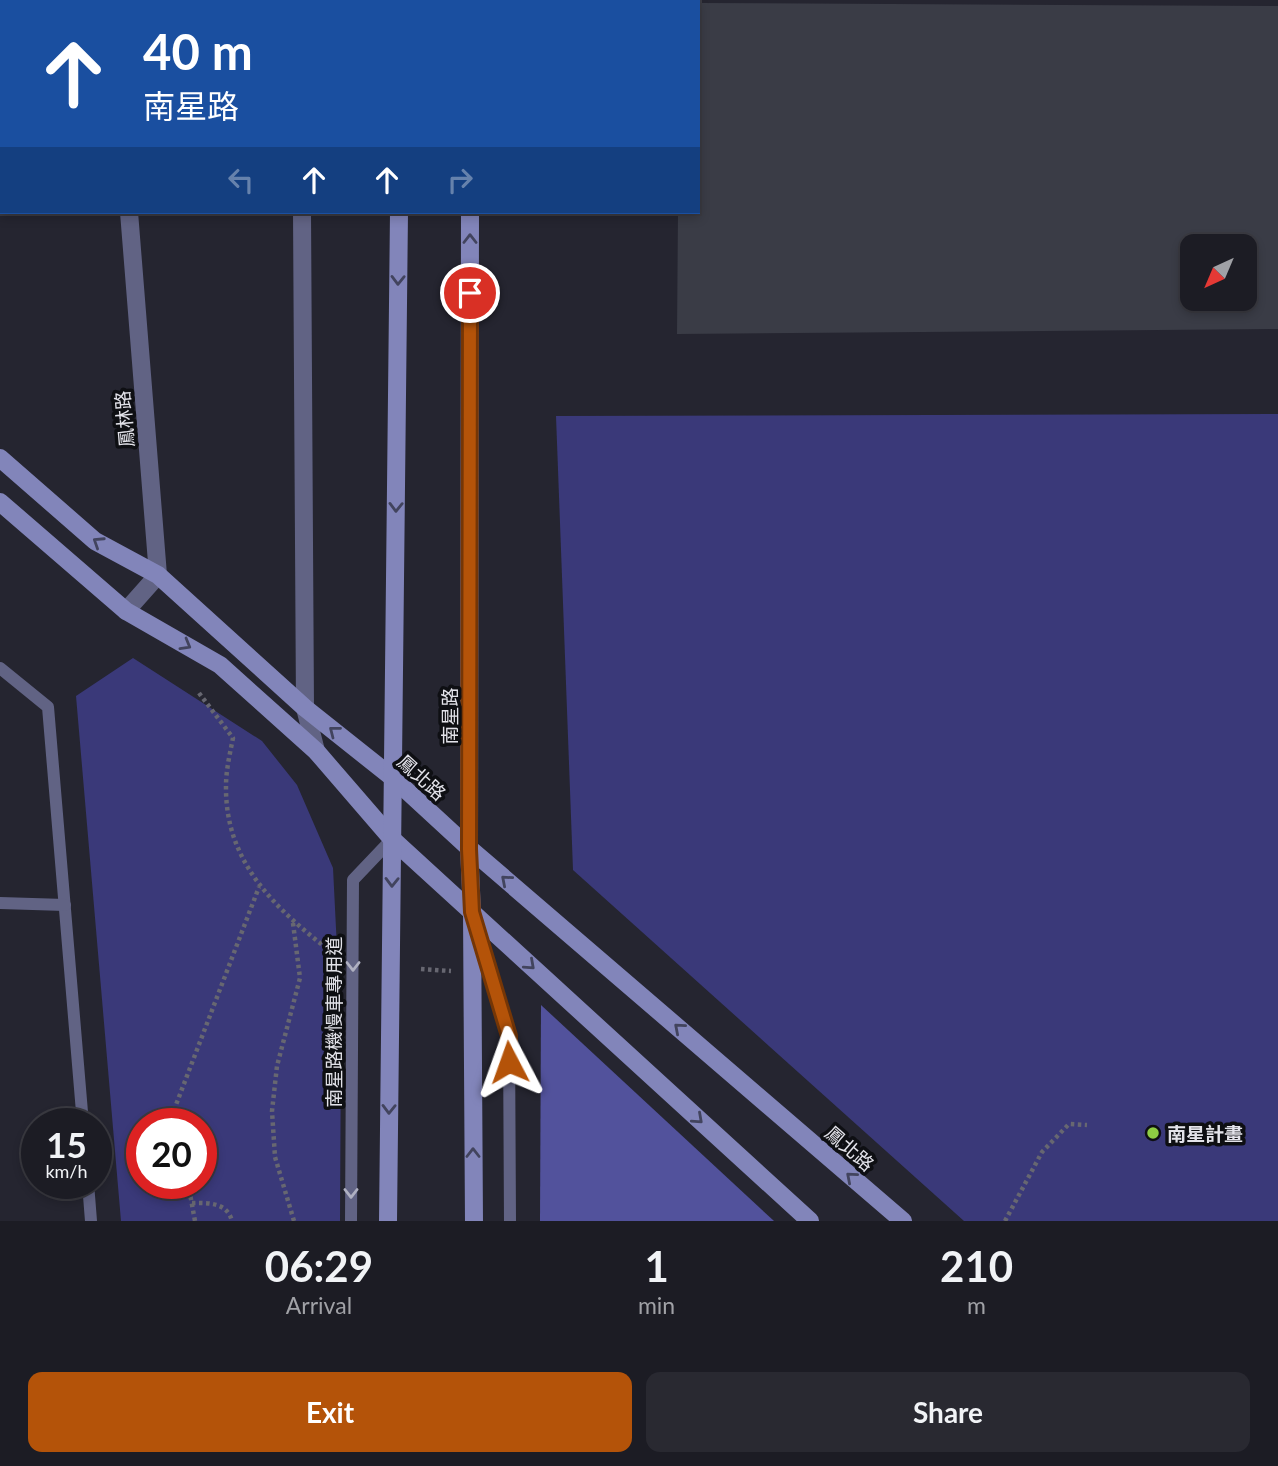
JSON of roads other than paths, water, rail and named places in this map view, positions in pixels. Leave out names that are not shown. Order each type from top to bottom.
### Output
[{"type":"street","name":"鳳林路","points":[[129,214],[158,575]]},
{"type":"street","points":[[302,214],[305,708],[316,751]]},
{"type":"street","points":[[388,1221],[399,214]]},
{"type":"street","name":"南星路","points":[[471,214],[469,849],[472,912],[474,1221]]},
{"type":"street","name":"鳳北路","points":[[0,458],[95,541],[158,575],[305,708],[393,778],[469,849],[903,1221]]},
{"type":"street","points":[[0,502],[127,611],[220,665],[316,751],[392,839],[810,1221]]},
{"type":"street","points":[[127,611],[158,575]]},
{"type":"lane","points":[[0,667],[48,707],[82,1108]]},
{"type":"lane","name":"南星路機慢車專用道","points":[[351,1221],[353,880],[392,839]]},
{"type":"lane","points":[[0,903],[65,905]]},
{"type":"lane","points":[[472,912],[509,1036],[510,1221]]},
{"type":"lane","points":[[89,1199],[91,1221]]},
{"type":"place","name":"南星計畫","points":[[1153,1133]]}]
